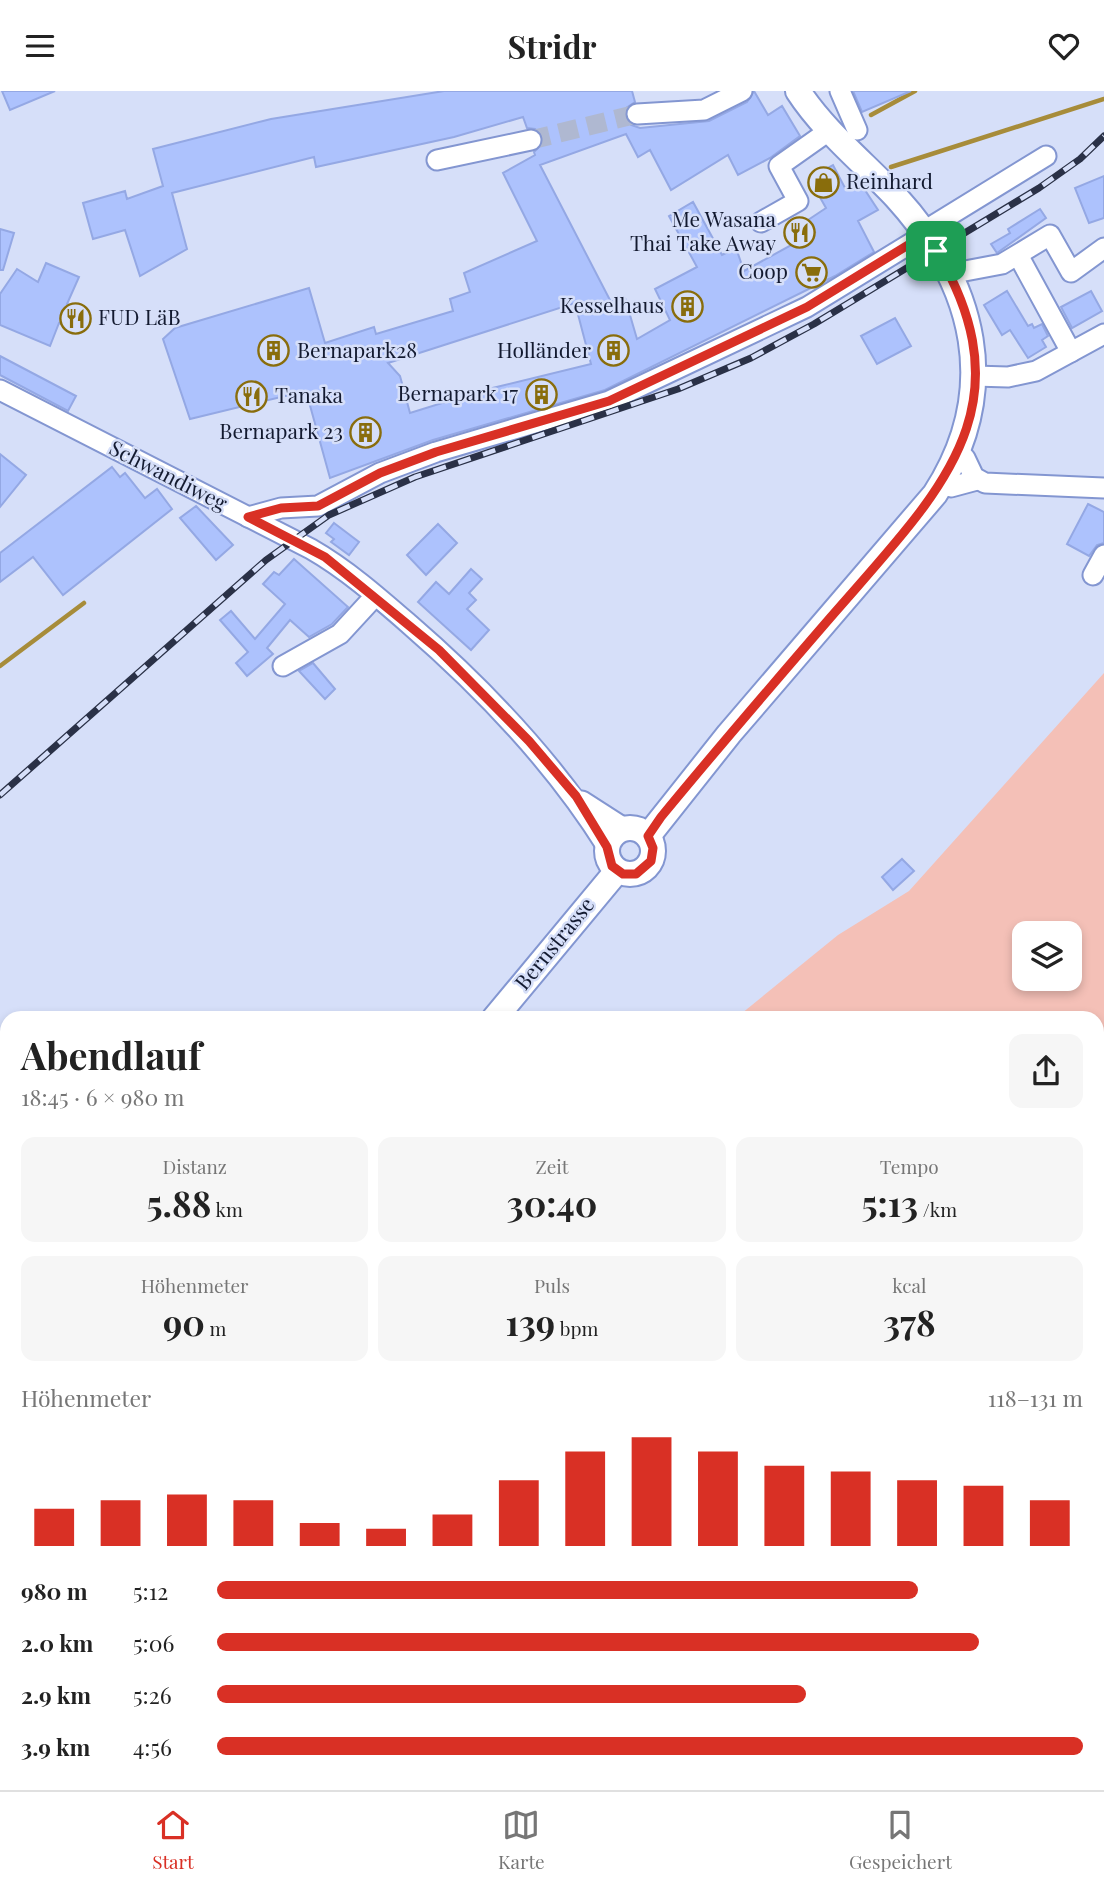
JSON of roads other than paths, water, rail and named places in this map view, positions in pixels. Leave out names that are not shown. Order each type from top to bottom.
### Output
[{"type":"main road","points":[[648,836],[729,734],[906,530],[941,484],[958,453],[971,410],[974,376],[970,327],[949,274],[925,233],[895,196],[830,130],[798,91]]},
{"type":"main road","points":[[624,828],[637,829],[648,836],[653,855],[648,866],[630,875],[617,871],[608,860],[607,847],[613,835],[624,828]]},
{"type":"main road","name":"Bernstrasse","points":[[501,1011],[617,871]]},
{"type":"street","points":[[637,114],[704,110],[742,91]]},
{"type":"street","points":[[840,91],[857,130]]},
{"type":"street","points":[[761,222],[798,201],[779,166],[830,130]]},
{"type":"street","points":[[437,160],[531,141]]},
{"type":"street","points":[[248,517],[281,508],[318,506],[380,473],[425,456],[609,401],[807,307],[1046,156]]},
{"type":"street","points":[[949,274],[1002,264],[1049,235],[1071,272],[1104,248]]},
{"type":"street","points":[[1018,255],[1071,352]]},
{"type":"street","points":[[974,376],[1026,374],[1104,334]]},
{"type":"street","name":"Schwandiweg","points":[[0,390],[318,553],[375,596],[466,675],[529,741],[576,796],[607,847]]},
{"type":"street","points":[[958,453],[965,458],[977,480]]},
{"type":"street","points":[[941,484],[951,487],[977,480],[1104,488]]},
{"type":"street","points":[[1093,575],[1104,555]]},
{"type":"street","points":[[283,666],[341,634],[375,596]]},
{"type":"street","name":"Schwandiweg","points":[[576,796],[624,828]]},
{"type":"waterway","points":[[871,115],[915,91]]},
{"type":"waterway","points":[[891,167],[1104,99]]},
{"type":"waterway","points":[[0,666],[84,603]]},
{"type":"tunnel","points":[[531,140],[637,114]]},
{"type":"railway","points":[[0,795],[266,560],[329,515],[415,477],[678,389],[751,358],[814,324],[1039,188],[1080,159],[1104,136]]},
{"type":"place","name":"Reinhard","points":[[823,182]]},
{"type":"place","name":"Me Wasana Thai Take Away","points":[[799,232]]},
{"type":"place","name":"Coop","points":[[811,272]]},
{"type":"place","name":"Kesselhaus","points":[[687,306]]},
{"type":"place","name":"FUD LäB","points":[[75,318]]},
{"type":"place","name":"Bernapark28","points":[[274,351]]},
{"type":"place","name":"Holländer","points":[[614,351]]},
{"type":"place","name":"Bernapark 17","points":[[541,394]]},
{"type":"place","name":"Tanaka","points":[[252,396]]},
{"type":"place","name":"Bernapark 23","points":[[366,432]]}]
